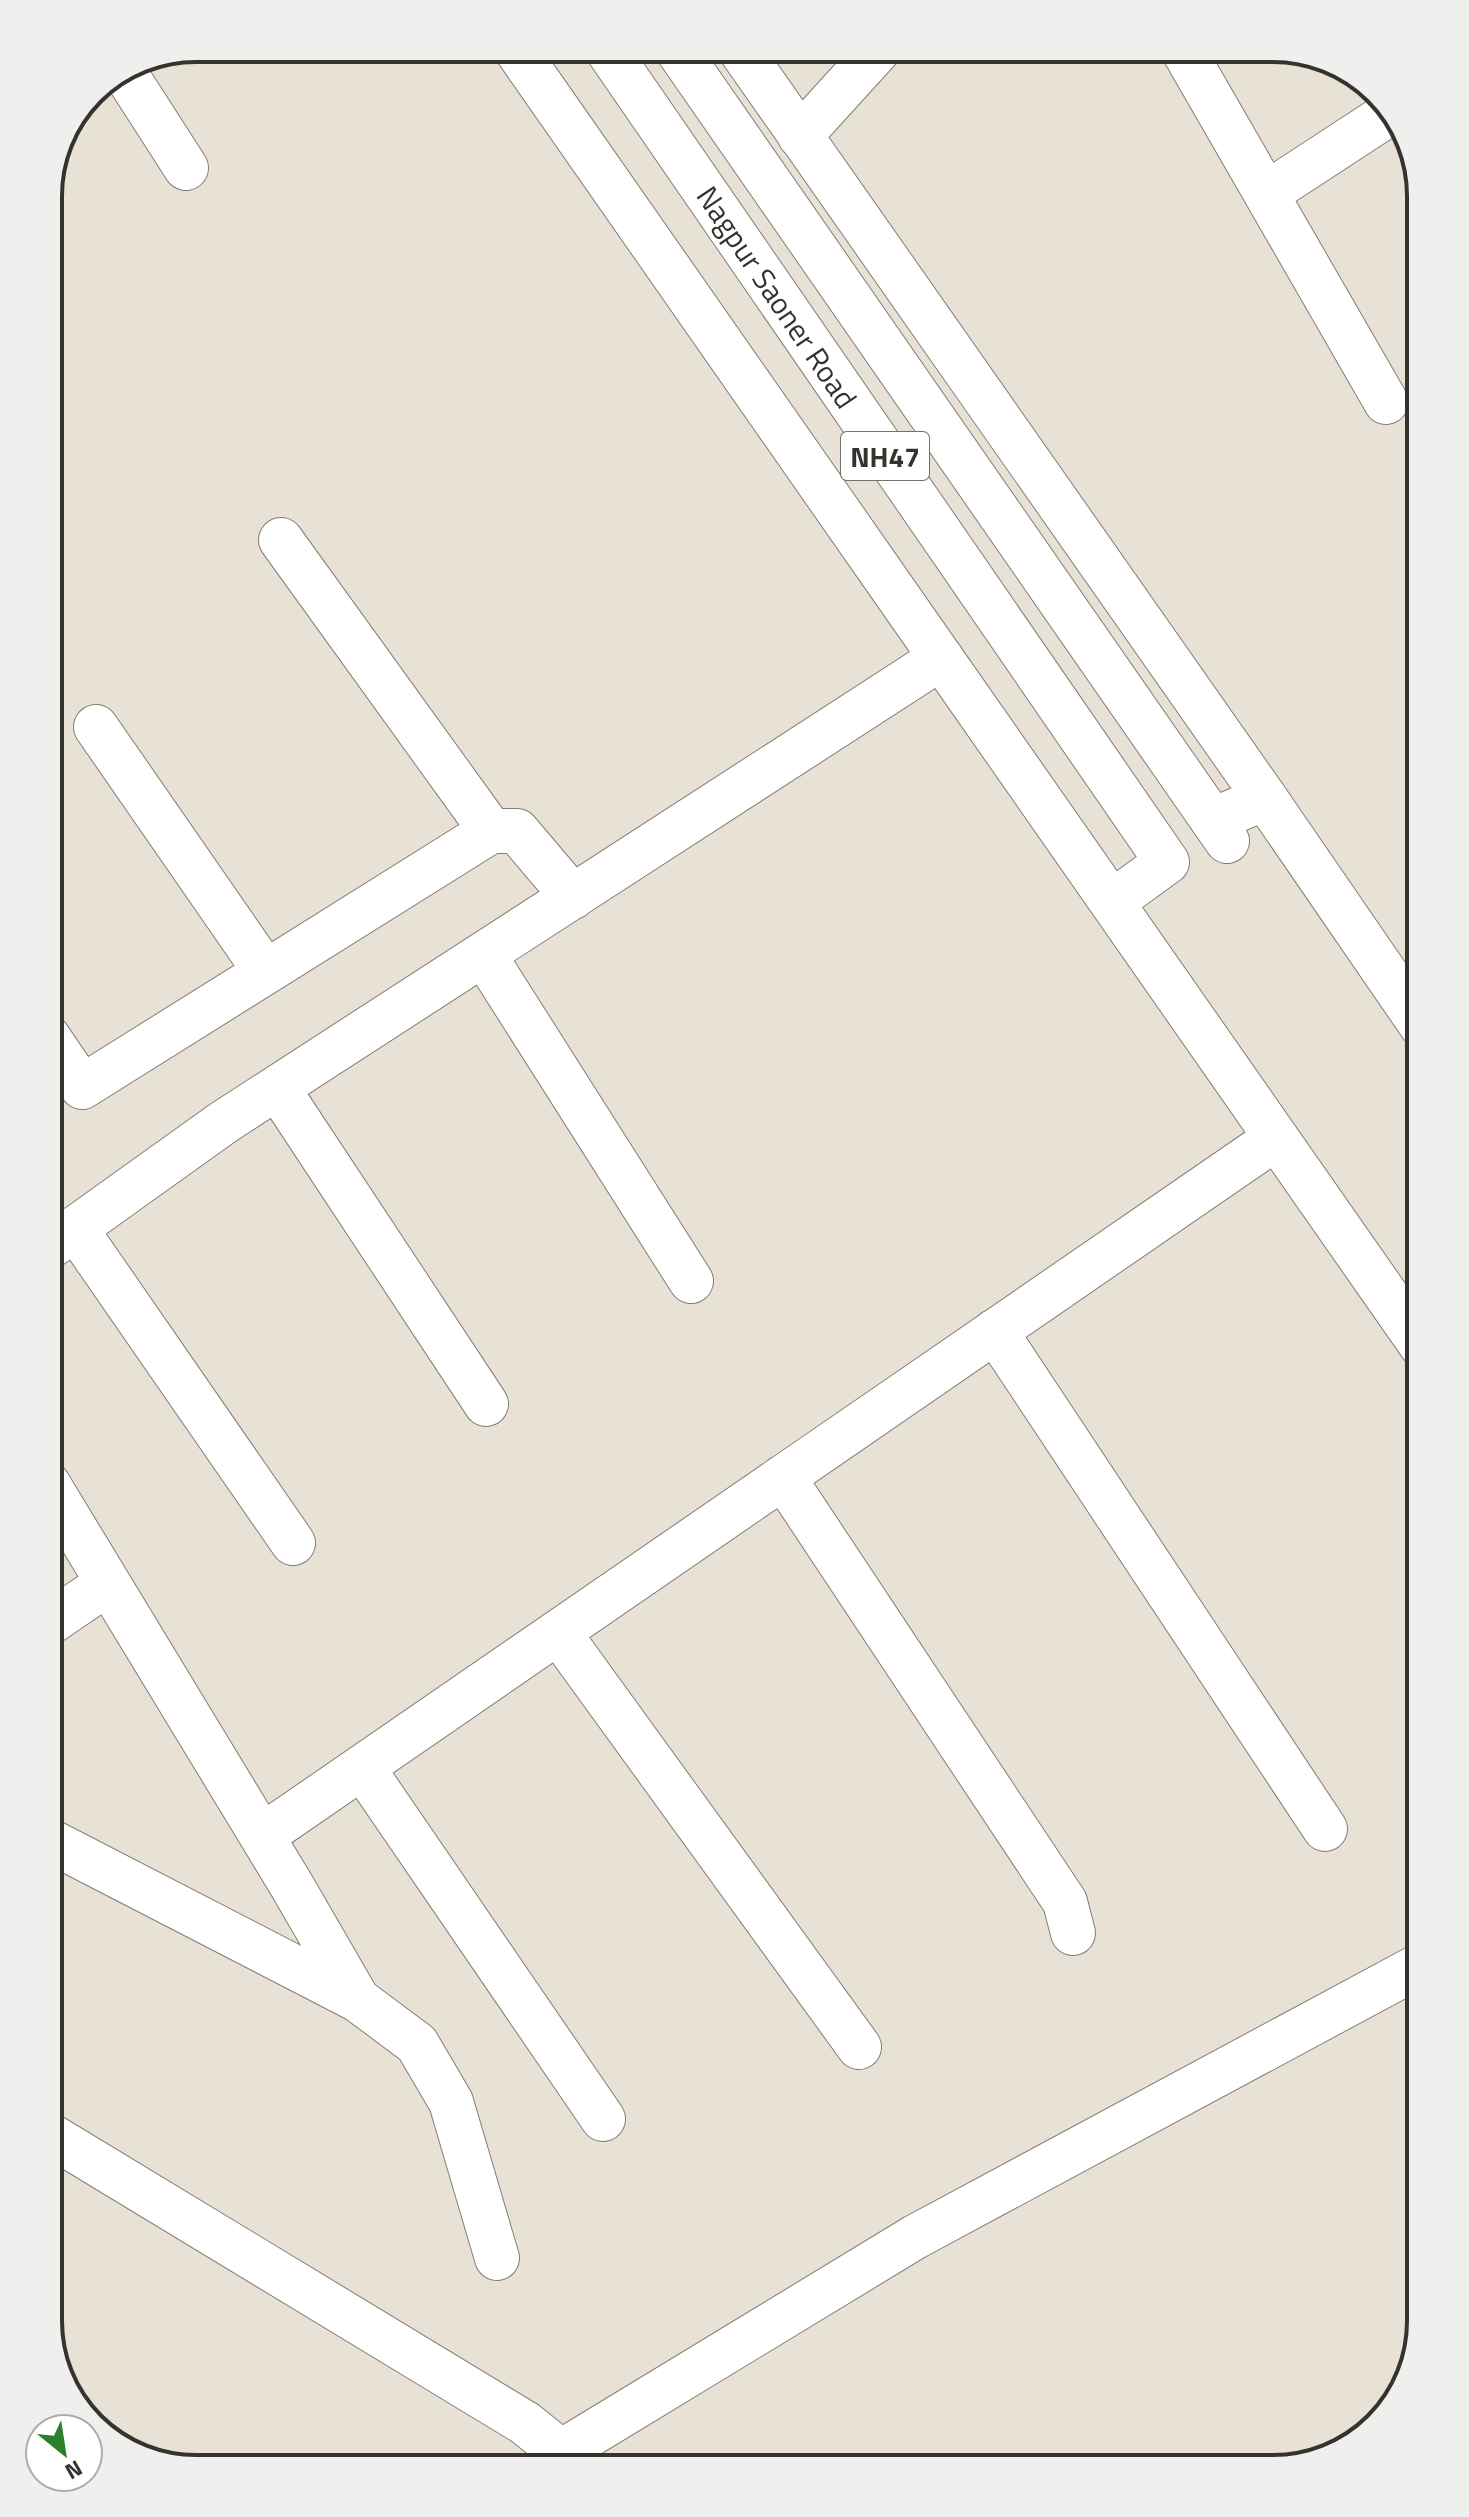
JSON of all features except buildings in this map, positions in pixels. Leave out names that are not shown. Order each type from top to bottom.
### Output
[{"type":"main road","points":[[525,62],[1407,1325]]},
{"type":"main road","name":"Nagpur Saoner Road","points":[[616,62],[1167,862],[1112,902]]},
{"type":"main road","name":"Nagpur Saoner Road","points":[[686,62],[1220,830],[1265,798]]},
{"type":"main road","points":[[749,62],[1407,1005]]},
{"type":"main road","points":[[800,136],[867,62]]},
{"type":"main road","points":[[1190,62],[1386,402]]},
{"type":"main road","points":[[129,80],[186,168]]},
{"type":"main road","points":[[1266,194],[1382,119]]},
{"type":"main road","points":[[281,540],[491,831]]},
{"type":"main road","points":[[293,1543],[62,1238],[278,1089],[941,658]]},
{"type":"main road","points":[[96,727],[265,971]]},
{"type":"main road","points":[[62,1058],[82,1087],[491,831],[517,831],[573,897]]},
{"type":"main road","points":[[484,955],[691,1281]]},
{"type":"main road","points":[[278,1089],[486,1404]]},
{"type":"main road","points":[[262,1836],[1276,1138]]},
{"type":"main road","points":[[995,1331],[1325,1829]]},
{"type":"main road","points":[[783,1477],[1059,1893],[1073,1933]]},
{"type":"main road","points":[[62,1511],[262,1836],[358,2000]]},
{"type":"main road","points":[[62,1614],[108,1583]]},
{"type":"main road","points":[[558,1632],[859,2047]]},
{"type":"main road","points":[[362,1767],[603,2119]]},
{"type":"main road","points":[[62,1847],[358,2000],[417,2044],[451,2102],[497,2258]]},
{"type":"main road","points":[[579,2455],[915,2237],[1407,1973]]},
{"type":"main road","points":[[62,2142],[525,2423],[565,2455]]}]
